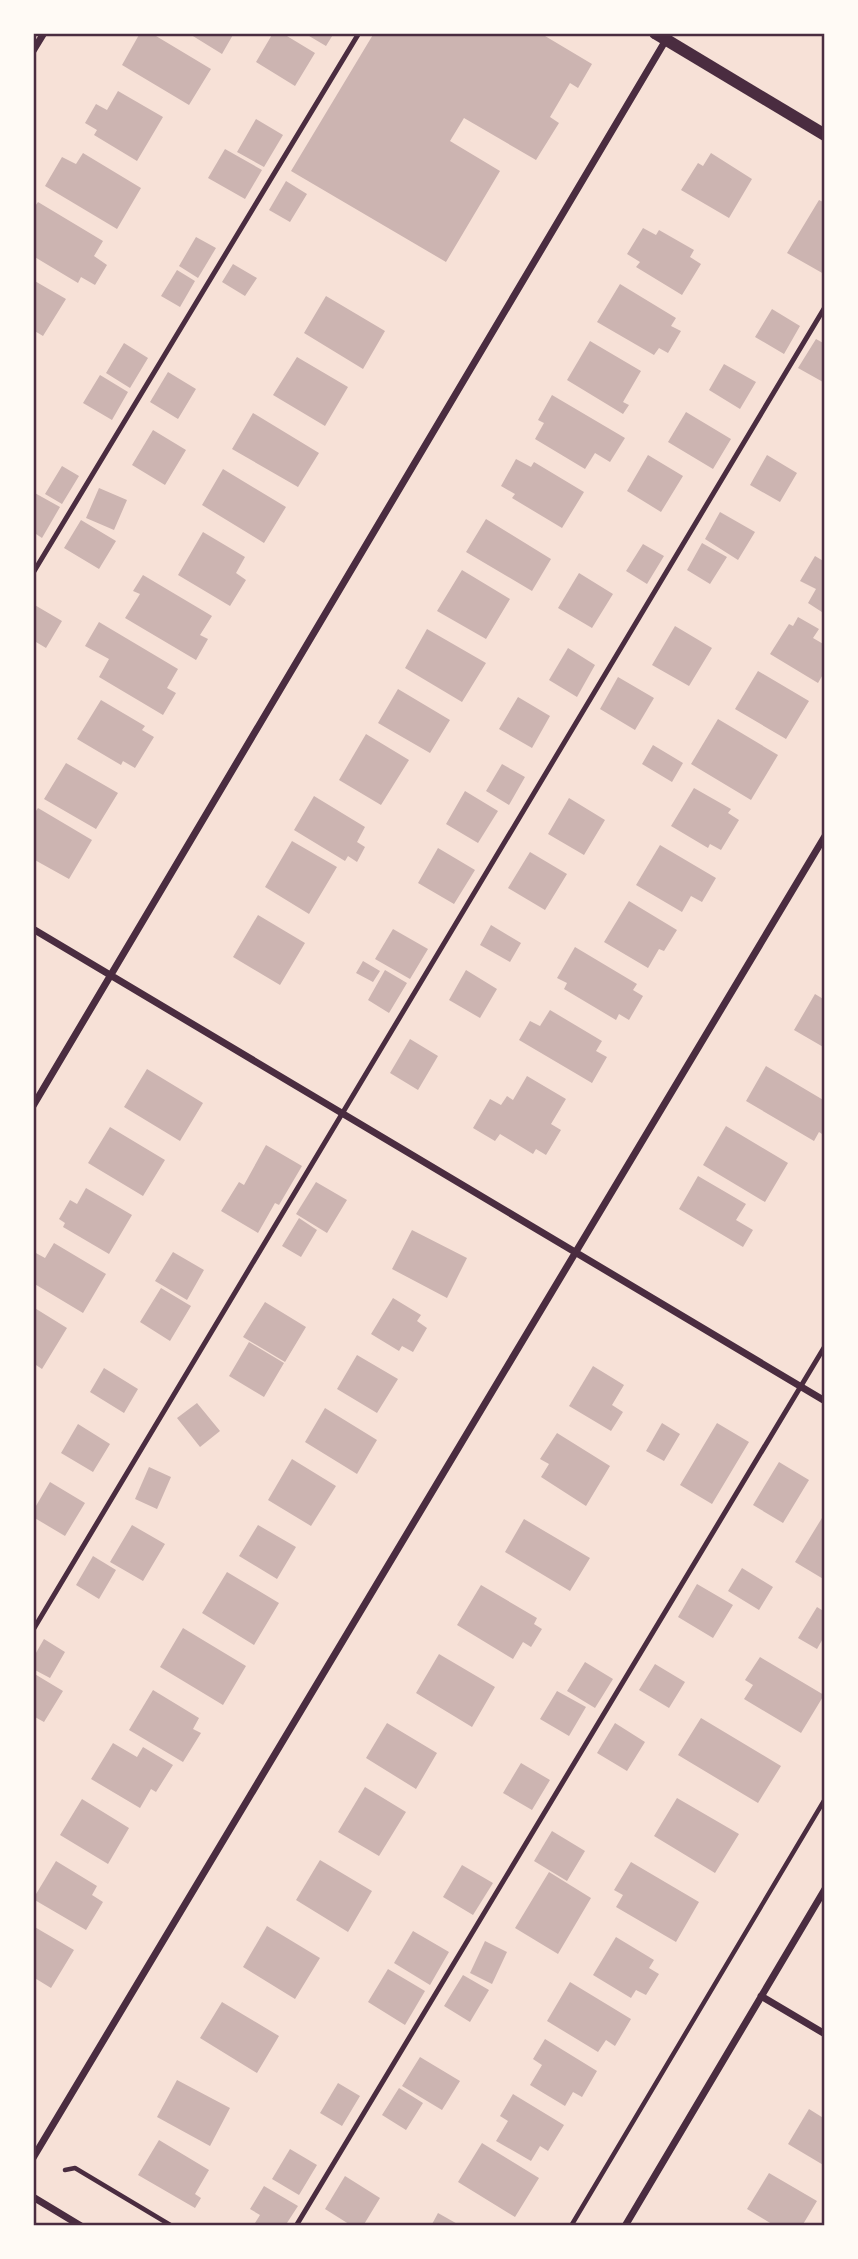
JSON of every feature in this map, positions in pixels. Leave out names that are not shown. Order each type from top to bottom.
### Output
[{"type":"street","points":[[33,51],[44,33]]},
{"type":"street","points":[[33,1106],[664,35],[825,135]]},
{"type":"street","points":[[33,2158],[825,836]]},
{"type":"street","points":[[33,929],[825,1401]]},
{"type":"street","points":[[625,2226],[825,1889]]},
{"type":"street","points":[[761,1996],[825,2034]]},
{"type":"street","points":[[33,2197],[81,2226]]},
{"type":"lane","points":[[33,573],[359,33]]},
{"type":"lane","points":[[33,1630],[825,307]]},
{"type":"lane","points":[[296,2226],[825,1346]]},
{"type":"path","points":[[571,2226],[825,1800]]},
{"type":"path","points":[[65,2170],[75,2168],[172,2226]]},
{"type":"building","points":[[140,33],[151,33],[211,69],[189,105],[122,65]]},
{"type":"building","points":[[188,33],[234,33],[222,54]]},
{"type":"building","points":[[273,33],[282,33],[315,53],[295,86],[256,62]]},
{"type":"building","points":[[304,33],[334,33],[326,46]]},
{"type":"building","points":[[374,33],[540,33],[592,64],[578,88],[570,83],[550,117],[559,123],[536,160],[464,118],[450,141],[500,171],[446,262],[291,171]]},
{"type":"building","points":[[118,91],[163,117],[137,161],[94,135],[97,130],[85,123],[96,104],[107,110]]},
{"type":"building","points":[[256,119],[283,135],[264,167],[237,152]]},
{"type":"building","points":[[225,149],[262,170],[245,199],[208,178]]},
{"type":"building","points":[[83,153],[141,188],[117,229],[45,186],[62,157],[76,164]]},
{"type":"building","points":[[711,153],[752,179],[729,218],[681,190],[698,163],[703,166]]},
{"type":"building","points":[[286,181],[307,194],[290,222],[269,210]]},
{"type":"building","points":[[819,200],[825,203],[824,274],[787,253]]},
{"type":"building","points":[[38,202],[103,241],[94,256],[107,265],[95,285],[81,277],[78,283],[33,256],[33,209]]},
{"type":"building","points":[[643,228],[656,235],[659,230],[694,250],[690,257],[701,264],[682,295],[636,267],[640,262],[627,254]]},
{"type":"building","points":[[196,237],[216,248],[198,278],[179,266]]},
{"type":"building","points":[[233,264],[257,278],[245,296],[222,282]]},
{"type":"building","points":[[177,270],[195,281],[180,307],[161,296]]},
{"type":"building","points":[[33,280],[66,299],[43,336],[33,330]]},
{"type":"building","points":[[620,284],[676,318],[671,326],[681,331],[668,353],[659,348],[654,355],[597,322]]},
{"type":"building","points":[[326,296],[385,331],[363,369],[304,333]]},
{"type":"building","points":[[772,309],[800,326],[784,354],[755,337]]},
{"type":"building","points":[[816,339],[825,344],[823,382],[798,368]]},
{"type":"building","points":[[590,341],[641,371],[623,402],[629,405],[623,414],[567,380]]},
{"type":"building","points":[[124,343],[148,358],[130,388],[106,373]]},
{"type":"building","points":[[297,357],[348,387],[325,426],[273,395]]},
{"type":"building","points":[[724,364],[756,382],[740,409],[709,390]]},
{"type":"building","points":[[168,372],[196,389],[178,419],[150,402]]},
{"type":"building","points":[[100,375],[128,392],[112,420],[83,403]]},
{"type":"building","points":[[552,395],[625,438],[610,462],[595,453],[585,469],[535,439],[544,423],[538,420]]},
{"type":"building","points":[[686,412],[731,439],[713,469],[668,442]]},
{"type":"building","points":[[253,413],[319,453],[298,487],[232,449]]},
{"type":"building","points":[[153,430],[186,450],[165,485],[132,465]]},
{"type":"building","points":[[648,455],[683,476],[661,512],[627,491]]},
{"type":"building","points":[[767,455],[797,473],[780,502],[750,485]]},
{"type":"building","points":[[516,459],[531,467],[534,462],[584,492],[562,528],[512,498],[515,494],[501,486]]},
{"type":"building","points":[[62,466],[79,476],[62,504],[45,494]]},
{"type":"building","points":[[223,469],[286,507],[264,543],[202,505]]},
{"type":"building","points":[[99,488],[127,500],[114,530],[86,518]]},
{"type":"building","points":[[33,492],[60,507],[42,538],[33,532]]},
{"type":"building","points":[[720,512],[755,532],[738,560],[705,539]]},
{"type":"building","points":[[486,519],[551,559],[532,591],[466,552]]},
{"type":"building","points":[[81,520],[116,541],[99,569],[64,548]]},
{"type":"building","points":[[203,532],[245,557],[236,573],[246,580],[230,606],[178,575]]},
{"type":"building","points":[[702,543],[727,557],[710,584],[687,570]]},
{"type":"building","points":[[643,544],[664,556],[647,584],[626,571]]},
{"type":"building","points":[[815,556],[825,562],[825,614],[808,603],[816,589],[800,581]]},
{"type":"building","points":[[462,570],[510,599],[486,639],[437,611]]},
{"type":"building","points":[[579,573],[613,594],[592,628],[558,608]]},
{"type":"building","points":[[143,575],[212,616],[200,635],[208,639],[196,660],[125,618],[140,594],[133,591]]},
{"type":"building","points":[[33,604],[62,621],[46,648],[36,642],[33,646]]},
{"type":"building","points":[[798,617],[819,629],[813,638],[825,645],[825,671],[818,683],[770,654],[789,624],[793,626]]},
{"type":"building","points":[[99,622],[178,669],[167,688],[176,693],[163,715],[99,677],[109,659],[85,646]]},
{"type":"building","points":[[675,626],[712,648],[689,686],[652,665]]},
{"type":"building","points":[[427,629],[486,663],[462,702],[405,668]]},
{"type":"building","points":[[568,648],[595,665],[577,697],[549,680]]},
{"type":"building","points":[[758,671],[809,701],[786,739],[735,709]]},
{"type":"building","points":[[618,677],[654,698],[635,730],[600,709]]},
{"type":"building","points":[[398,689],[450,720],[430,753],[378,723]]},
{"type":"building","points":[[518,697],[550,716],[532,748],[499,729]]},
{"type":"building","points":[[101,700],[145,726],[142,730],[154,737],[135,768],[123,761],[121,765],[77,739]]},
{"type":"building","points":[[718,719],[778,755],[751,800],[691,764]]},
{"type":"building","points":[[366,734],[409,760],[381,805],[339,780]]},
{"type":"building","points":[[653,745],[683,763],[672,782],[642,764]]},
{"type":"building","points":[[66,763],[118,793],[96,829],[44,799]]},
{"type":"building","points":[[502,764],[525,777],[509,805],[486,791]]},
{"type":"building","points":[[694,788],[731,809],[728,813],[739,820],[721,850],[710,844],[708,848],[671,826]]},
{"type":"building","points":[[465,791],[498,811],[478,843],[446,824]]},
{"type":"building","points":[[314,796],[365,827],[357,842],[365,847],[357,862],[348,856],[345,861],[294,830]]},
{"type":"building","points":[[569,798],[605,820],[584,855],[548,834]]},
{"type":"building","points":[[38,808],[92,840],[69,879],[33,859],[33,815]]},
{"type":"building","points":[[292,841],[337,867],[309,914],[265,887]]},
{"type":"building","points":[[660,845],[716,878],[702,902],[691,896],[682,912],[636,885]]},
{"type":"building","points":[[438,848],[475,870],[454,904],[418,883]]},
{"type":"building","points":[[530,852],[567,874],[545,910],[508,888]]},
{"type":"building","points":[[629,901],[677,930],[664,951],[659,949],[648,968],[604,942]]},
{"type":"building","points":[[258,915],[305,943],[280,985],[233,957]]},
{"type":"building","points":[[491,925],[521,943],[510,962],[480,945]]},
{"type":"building","points":[[393,929],[428,949],[410,979],[375,959]]},
{"type":"building","points":[[575,947],[637,984],[633,990],[643,996],[629,1020],[619,1014],[616,1020],[564,989],[567,983],[557,978]]},
{"type":"building","points":[[363,961],[380,971],[373,982],[356,973]]},
{"type":"building","points":[[385,970],[407,983],[389,1013],[368,1000]]},
{"type":"building","points":[[466,970],[497,989],[480,1018],[449,1000]]},
{"type":"building","points":[[815,994],[825,1000],[825,1048],[794,1030]]},
{"type":"building","points":[[550,1010],[602,1041],[596,1051],[607,1057],[592,1083],[519,1040],[530,1021],[540,1026]]},
{"type":"building","points":[[410,1039],[438,1056],[418,1090],[390,1073]]},
{"type":"building","points":[[766,1066],[825,1101],[825,1136],[819,1132],[814,1141],[746,1101]]},
{"type":"building","points":[[147,1069],[203,1103],[180,1141],[124,1107]]},
{"type":"building","points":[[527,1076],[566,1099],[551,1124],[561,1130],[546,1155],[536,1149],[533,1154],[500,1134],[495,1141],[473,1128],[490,1099],[501,1105],[507,1096],[513,1100]]},
{"type":"building","points":[[726,1126],[788,1163],[765,1202],[703,1165]]},
{"type":"building","points":[[110,1127],[165,1160],[143,1196],[88,1163]]},
{"type":"building","points":[[266,1145],[302,1166],[279,1205],[275,1203],[258,1233],[221,1211],[239,1182],[244,1185]]},
{"type":"building","points":[[698,1176],[746,1204],[736,1220],[753,1230],[743,1247],[679,1209]]},
{"type":"building","points":[[316,1182],[347,1200],[327,1233],[296,1214]]},
{"type":"building","points":[[86,1188],[132,1215],[109,1254],[63,1227],[65,1223],[59,1219],[70,1200],[77,1204]]},
{"type":"building","points":[[299,1218],[317,1230],[301,1257],[282,1246]]},
{"type":"building","points":[[412,1230],[467,1258],[447,1298],[392,1269]]},
{"type":"building","points":[[54,1243],[106,1274],[83,1313],[33,1283],[33,1253],[45,1258]]},
{"type":"building","points":[[173,1252],[204,1270],[187,1300],[155,1281]]},
{"type":"building","points":[[161,1288],[191,1306],[170,1341],[140,1322]]},
{"type":"building","points":[[393,1298],[421,1315],[417,1321],[427,1328],[413,1352],[402,1346],[399,1351],[371,1334]]},
{"type":"building","points":[[265,1302],[306,1327],[285,1362],[243,1337]]},
{"type":"building","points":[[33,1307],[67,1328],[42,1369],[33,1363]]},
{"type":"building","points":[[249,1342],[284,1363],[264,1397],[229,1376]]},
{"type":"building","points":[[357,1355],[398,1379],[377,1413],[337,1389]]},
{"type":"building","points":[[593,1366],[624,1385],[612,1405],[623,1412],[611,1431],[569,1406]]},
{"type":"building","points":[[104,1368],[138,1389],[124,1413],[90,1392]]},
{"type":"building","points":[[197,1403],[220,1431],[200,1447],[177,1418]]},
{"type":"building","points":[[325,1408],[377,1440],[357,1474],[305,1442]]},
{"type":"building","points":[[662,1423],[680,1434],[664,1461],[646,1451]]},
{"type":"building","points":[[717,1423],[749,1442],[712,1504],[680,1485]]},
{"type":"building","points":[[78,1424],[110,1444],[93,1472],[61,1453]]},
{"type":"building","points":[[557,1433],[610,1466],[586,1506],[541,1477],[549,1464],[540,1459]]},
{"type":"building","points":[[292,1459],[336,1486],[311,1526],[268,1500]]},
{"type":"building","points":[[779,1462],[809,1480],[783,1523],[753,1505]]},
{"type":"building","points":[[149,1467],[171,1477],[157,1509],[135,1499]]},
{"type":"building","points":[[50,1482],[85,1503],[65,1536],[33,1517],[33,1511]]},
{"type":"building","points":[[825,1513],[825,1580],[795,1562]]},
{"type":"building","points":[[524,1519],[590,1558],[570,1591],[505,1552]]},
{"type":"building","points":[[132,1525],[165,1544],[143,1581],[110,1562]]},
{"type":"building","points":[[258,1525],[296,1547],[277,1579],[239,1556]]},
{"type":"building","points":[[93,1556],[116,1570],[99,1599],[76,1585]]},
{"type":"building","points":[[742,1568],[773,1587],[759,1610],[728,1591]]},
{"type":"building","points":[[227,1572],[279,1603],[254,1645],[202,1613]]},
{"type":"building","points":[[697,1584],[733,1605],[713,1638],[678,1617]]},
{"type":"building","points":[[481,1585],[537,1618],[534,1624],[542,1629],[531,1647],[523,1642],[513,1659],[457,1625]]},
{"type":"building","points":[[817,1607],[825,1612],[825,1635],[817,1649],[798,1638]]},
{"type":"building","points":[[183,1628],[246,1666],[223,1705],[160,1667]]},
{"type":"building","points":[[44,1639],[65,1652],[50,1678],[33,1669],[33,1658]]},
{"type":"building","points":[[439,1654],[495,1687],[472,1727],[416,1693]]},
{"type":"building","points":[[760,1657],[824,1695],[801,1733],[744,1699],[753,1685],[745,1680]]},
{"type":"building","points":[[585,1662],[613,1679],[595,1708],[567,1691]]},
{"type":"building","points":[[655,1664],[685,1682],[669,1708],[639,1690]]},
{"type":"building","points":[[33,1673],[63,1691],[44,1722],[33,1716]]},
{"type":"building","points":[[153,1690],[199,1718],[193,1729],[201,1733],[183,1762],[129,1730]]},
{"type":"building","points":[[557,1691],[586,1707],[569,1736],[540,1719]]},
{"type":"building","points":[[701,1718],[781,1766],[758,1803],[678,1755]]},
{"type":"building","points":[[387,1723],[437,1753],[416,1789],[366,1758]]},
{"type":"building","points":[[615,1723],[645,1742],[627,1771],[597,1753]]},
{"type":"building","points":[[113,1743],[137,1757],[143,1747],[173,1765],[156,1792],[151,1789],[140,1808],[91,1779]]},
{"type":"building","points":[[521,1763],[550,1780],[532,1810],[503,1793]]},
{"type":"building","points":[[365,1787],[406,1812],[379,1856],[338,1832]]},
{"type":"building","points":[[677,1798],[739,1834],[715,1873],[654,1836]]},
{"type":"building","points":[[82,1799],[129,1828],[108,1864],[60,1835]]},
{"type":"building","points":[[552,1831],[585,1851],[567,1881],[534,1861]]},
{"type":"building","points":[[320,1860],[372,1891],[348,1932],[296,1900]]},
{"type":"building","points":[[56,1861],[97,1886],[92,1895],[103,1902],[86,1930],[33,1899]]},
{"type":"building","points":[[631,1862],[699,1902],[676,1942],[616,1907],[623,1895],[614,1890]]},
{"type":"building","points":[[462,1865],[493,1883],[473,1915],[443,1897]]},
{"type":"building","points":[[549,1872],[591,1898],[558,1954],[515,1928]]},
{"type":"building","points":[[33,1926],[74,1950],[51,1988],[33,1977]]},
{"type":"building","points":[[267,1926],[320,1958],[295,1999],[243,1967]]},
{"type":"building","points":[[413,1931],[449,1952],[430,1985],[394,1963]]},
{"type":"building","points":[[616,1937],[654,1960],[649,1968],[659,1974],[646,1995],[636,1990],[631,1998],[593,1975]]},
{"type":"building","points":[[485,1941],[507,1952],[492,1984],[470,1973]]},
{"type":"building","points":[[388,1969],[425,1991],[405,2025],[368,2002]]},
{"type":"building","points":[[463,1975],[489,1990],[470,2022],[444,2006]]},
{"type":"building","points":[[570,1982],[631,2019],[615,2046],[606,2040],[598,2052],[547,2021]]},
{"type":"building","points":[[222,2002],[279,2036],[257,2073],[200,2038]]},
{"type":"building","points":[[545,2039],[597,2071],[582,2097],[573,2092],[565,2106],[530,2085],[542,2065],[533,2059]]},
{"type":"building","points":[[420,2057],[460,2081],[442,2110],[402,2086]]},
{"type":"building","points":[[177,2080],[230,2108],[210,2146],[157,2117]]},
{"type":"building","points":[[338,2083],[360,2096],[342,2126],[320,2113]]},
{"type":"building","points":[[399,2088],[423,2103],[406,2130],[382,2115]]},
{"type":"building","points":[[513,2094],[564,2125],[548,2151],[540,2146],[531,2161],[496,2141],[508,2121],[500,2116]]},
{"type":"building","points":[[809,2109],[825,2119],[825,2166],[788,2144]]},
{"type":"building","points":[[159,2140],[209,2170],[195,2194],[201,2198],[195,2208],[138,2175]]},
{"type":"building","points":[[482,2143],[539,2178],[515,2217],[458,2182]]},
{"type":"building","points":[[290,2149],[317,2165],[299,2195],[272,2179]]},
{"type":"building","points":[[769,2173],[817,2201],[802,2226],[775,2226],[747,2209]]},
{"type":"building","points":[[345,2176],[380,2198],[363,2226],[352,2226],[325,2209]]},
{"type":"building","points":[[264,2186],[298,2206],[285,2226],[261,2226],[255,2223],[260,2215],[250,2209]]},
{"type":"building","points":[[438,2213],[461,2226],[431,2226]]}]
